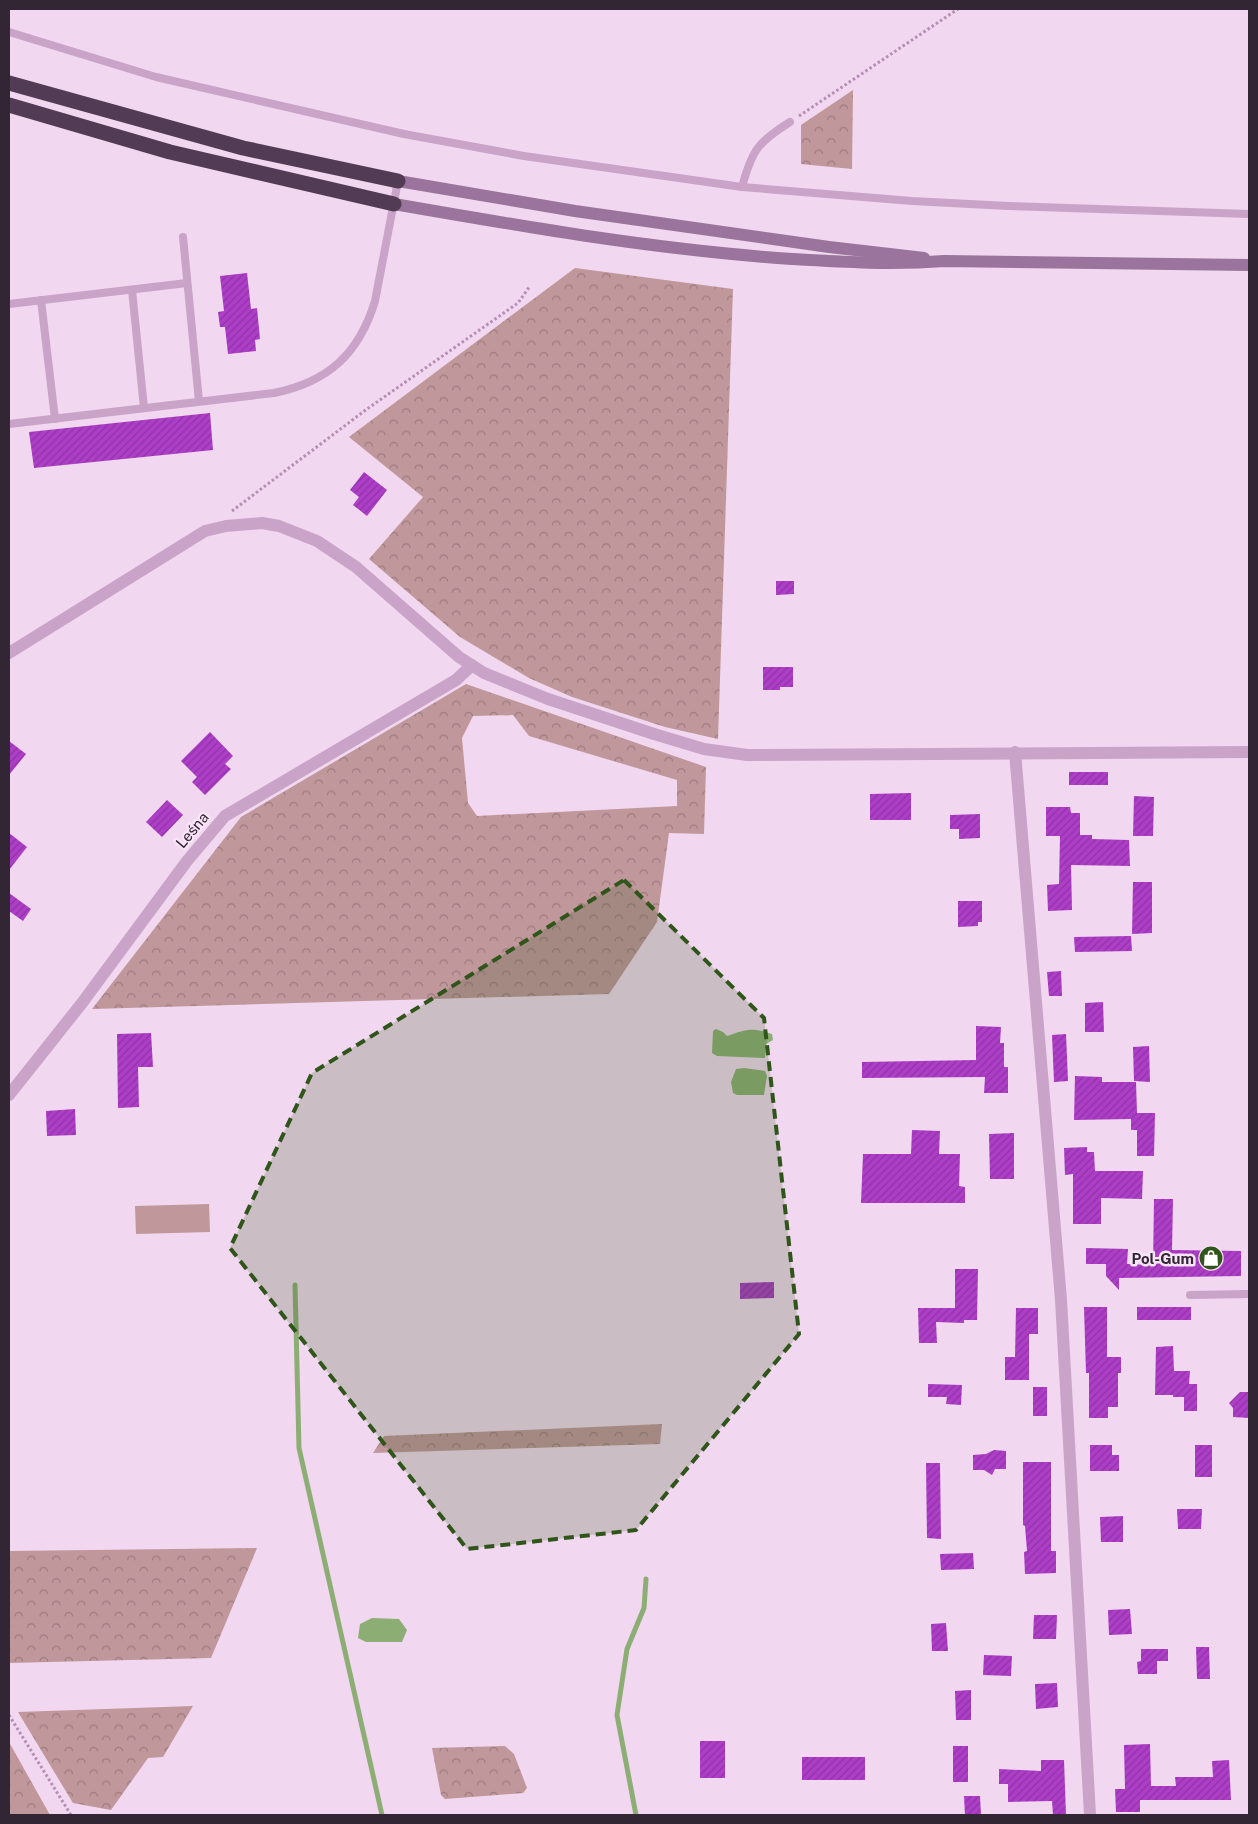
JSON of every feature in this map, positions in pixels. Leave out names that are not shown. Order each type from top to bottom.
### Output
[{"type":"highway","points":[[9,83],[243,148],[398,181]]},
{"type":"highway","points":[[9,106],[170,152],[394,204]]},
{"type":"main road","points":[[398,181],[575,211],[829,247],[944,261]]},
{"type":"main road","points":[[394,204],[532,228],[738,255],[903,264],[944,261],[1249,265]]},
{"type":"street","points":[[9,653],[205,532],[226,526],[262,523],[279,526],[317,542],[356,567],[459,657],[484,674],[548,699],[704,749],[748,755],[1249,752]]},
{"type":"street","name":"Leśna","points":[[9,1095],[82,1003],[187,861],[225,816],[456,680],[472,665]]},
{"type":"street","points":[[1015,752],[1061,1300],[1090,1815]]},
{"type":"lane","points":[[9,32],[156,77],[404,134],[524,156],[742,187],[950,203],[1249,214]]},
{"type":"lane","points":[[742,187],[749,162],[757,148],[768,136],[790,122]]},
{"type":"lane","points":[[9,424],[256,395],[296,388],[313,381],[329,371],[347,354],[362,334],[370,318],[398,181]]},
{"type":"lane","points":[[183,237],[199,401]]},
{"type":"lane","points":[[9,304],[187,283]]},
{"type":"lane","points":[[132,290],[144,408]]},
{"type":"lane","points":[[41,300],[55,418]]},
{"type":"lane","points":[[1190,1295],[1249,1294]]},
{"type":"path","points":[[790,122],[958,9]]},
{"type":"path","points":[[228,514],[367,409],[518,303],[530,286]]},
{"type":"path","points":[[9,1715],[71,1815]]},
{"type":"highlighted area","points":[[624,880],[764,1018],[799,1334],[636,1530],[467,1549],[230,1248],[312,1073]]},
{"type":"green space","points":[[853,90],[852,169],[801,164],[801,125]]},
{"type":"green space","points":[[575,268],[733,289],[718,739],[665,727],[572,697],[529,678],[460,637],[369,559],[423,497],[349,437]]},
{"type":"green space","points":[[466,684],[706,767],[704,834],[669,833],[657,922],[609,994],[92,1009],[241,817]],"holes":[[[513,715],[529,736],[677,780],[677,806],[477,816],[468,803],[462,738],[473,716]]]},
{"type":"green space","points":[[209,1204],[210,1232],[136,1234],[135,1206]]},
{"type":"green space","points":[[662,1424],[660,1444],[373,1453],[384,1436]]},
{"type":"green space","points":[[257,1548],[211,1658],[9,1663],[9,1551]]},
{"type":"green space","points":[[193,1706],[163,1757],[148,1758],[111,1810],[73,1803],[18,1712]]},
{"type":"green space","points":[[9,1742],[50,1815],[9,1815]]},
{"type":"green space","points":[[505,1746],[514,1754],[527,1788],[523,1793],[445,1799],[441,1795],[432,1748]]},
{"type":"shaded area","points":[[716,1029],[727,1036],[745,1030],[760,1030],[772,1034],[773,1040],[766,1044],[765,1058],[717,1056],[712,1053],[713,1031]]},
{"type":"shaded area","points":[[744,1068],[765,1071],[767,1076],[764,1095],[737,1095],[733,1093],[731,1082],[736,1069]]},
{"type":"shaded area","points":[[372,1618],[399,1619],[407,1630],[402,1642],[366,1642],[358,1638],[360,1624]]},
{"type":"building","points":[[247,273],[251,309],[257,308],[260,339],[255,340],[256,351],[228,354],[225,327],[220,327],[218,312],[224,311],[220,276]]},
{"type":"building","points":[[210,413],[213,450],[34,468],[29,432]]},
{"type":"building","points":[[364,472],[387,490],[367,516],[353,505],[359,497],[350,490]]},
{"type":"building","points":[[776,581],[794,581],[794,594],[776,595]]},
{"type":"building","points":[[763,667],[793,667],[793,687],[780,687],[780,690],[763,690]]},
{"type":"building","points":[[210,732],[233,756],[225,764],[231,769],[205,795],[192,782],[197,777],[181,761]]},
{"type":"building","points":[[9,741],[26,754],[9,775]]},
{"type":"building","points":[[1069,772],[1108,772],[1108,785],[1069,785]]},
{"type":"building","points":[[911,793],[911,820],[870,820],[870,794]]},
{"type":"building","points":[[1134,796],[1154,797],[1153,836],[1133,836]]},
{"type":"building","points":[[167,800],[183,815],[162,837],[146,822]]},
{"type":"building","points":[[1046,807],[1070,807],[1071,813],[1080,813],[1080,835],[1092,835],[1092,839],[1129,840],[1130,866],[1071,865],[1072,910],[1048,911],[1047,885],[1059,884],[1060,836],[1046,836]]},
{"type":"building","points":[[980,814],[980,838],[959,839],[959,829],[950,829],[950,815]]},
{"type":"building","points":[[9,833],[27,847],[9,870]]},
{"type":"building","points":[[1133,882],[1152,882],[1152,933],[1132,934]]},
{"type":"building","points":[[9,893],[31,909],[23,921],[9,911]]},
{"type":"building","points":[[958,901],[982,901],[982,922],[978,922],[978,926],[958,927]]},
{"type":"building","points":[[1131,936],[1132,951],[1075,952],[1074,937]]},
{"type":"building","points":[[1061,971],[1062,996],[1049,996],[1047,972]]},
{"type":"building","points":[[1103,1002],[1104,1032],[1085,1032],[1085,1003]]},
{"type":"building","points":[[976,1026],[1001,1027],[1000,1043],[1004,1043],[1004,1067],[1008,1067],[1008,1093],[984,1093],[985,1077],[862,1078],[862,1062],[976,1060]]},
{"type":"building","points":[[151,1033],[153,1067],[138,1067],[139,1107],[118,1108],[117,1034]]},
{"type":"building","points":[[1066,1034],[1068,1081],[1054,1082],[1052,1035]]},
{"type":"building","points":[[1149,1046],[1150,1082],[1134,1081],[1133,1047]]},
{"type":"building","points":[[1075,1076],[1102,1077],[1102,1082],[1136,1082],[1137,1113],[1155,1113],[1154,1156],[1137,1156],[1137,1130],[1131,1130],[1131,1119],[1074,1120]]},
{"type":"building","points":[[75,1109],[76,1135],[47,1136],[46,1111]]},
{"type":"building","points":[[912,1130],[940,1131],[939,1154],[960,1154],[959,1186],[965,1187],[965,1203],[861,1203],[863,1154],[911,1154]]},
{"type":"building","points":[[1014,1133],[1014,1179],[990,1179],[989,1134]]},
{"type":"building","points":[[1087,1147],[1087,1152],[1094,1152],[1095,1171],[1143,1171],[1142,1199],[1101,1198],[1101,1224],[1073,1224],[1073,1174],[1065,1175],[1064,1148]]},
{"type":"building","points":[[1154,1199],[1173,1199],[1172,1250],[1241,1251],[1241,1276],[1119,1278],[1119,1290],[1106,1276],[1106,1264],[1086,1264],[1086,1248],[1128,1249],[1127,1264],[1153,1265]]},
{"type":"building","points":[[955,1269],[978,1269],[977,1320],[964,1320],[964,1323],[936,1322],[937,1343],[919,1343],[918,1308],[955,1308]]},
{"type":"building","points":[[774,1282],[774,1298],[740,1299],[740,1283]]},
{"type":"building","points":[[1084,1307],[1107,1307],[1107,1357],[1121,1357],[1121,1373],[1118,1373],[1118,1407],[1108,1407],[1108,1418],[1089,1418],[1089,1373],[1086,1373]]},
{"type":"building","points":[[1137,1307],[1191,1307],[1191,1320],[1137,1320]]},
{"type":"building","points":[[1016,1308],[1038,1308],[1038,1334],[1029,1334],[1029,1380],[1005,1380],[1005,1357],[1015,1357]]},
{"type":"building","points":[[1173,1346],[1174,1371],[1190,1371],[1189,1384],[1197,1384],[1197,1411],[1184,1411],[1184,1397],[1155,1395],[1156,1347]]},
{"type":"building","points":[[928,1384],[962,1385],[961,1405],[946,1404],[947,1397],[928,1397]]},
{"type":"building","points":[[1033,1387],[1047,1387],[1047,1416],[1033,1416]]},
{"type":"building","points":[[1240,1392],[1249,1392],[1249,1418],[1233,1417],[1233,1408],[1229,1403]]},
{"type":"building","points":[[1090,1445],[1112,1445],[1112,1455],[1119,1455],[1119,1471],[1090,1471]]},
{"type":"building","points":[[1195,1445],[1212,1445],[1212,1477],[1195,1477]]},
{"type":"building","points":[[994,1450],[1006,1451],[1006,1469],[995,1469],[992,1475],[984,1470],[973,1470],[973,1455],[986,1454]]},
{"type":"building","points":[[1023,1462],[1051,1462],[1051,1551],[1056,1551],[1056,1573],[1025,1574],[1024,1552],[1027,1551],[1025,1526],[1023,1525]]},
{"type":"building","points":[[926,1463],[940,1463],[941,1539],[927,1538]]},
{"type":"building","points":[[1177,1509],[1202,1509],[1201,1529],[1178,1529]]},
{"type":"building","points":[[1123,1516],[1123,1542],[1101,1542],[1100,1517]]},
{"type":"building","points":[[973,1553],[974,1569],[941,1570],[940,1554]]},
{"type":"building","points":[[1130,1609],[1132,1634],[1109,1635],[1108,1610]]},
{"type":"building","points":[[1034,1615],[1057,1615],[1056,1639],[1033,1639]]},
{"type":"building","points":[[946,1623],[948,1651],[932,1651],[931,1624]]},
{"type":"building","points":[[1196,1647],[1209,1647],[1210,1679],[1197,1679]]},
{"type":"building","points":[[1141,1649],[1168,1649],[1168,1661],[1157,1661],[1157,1674],[1138,1674],[1137,1662],[1141,1661]]},
{"type":"building","points":[[984,1655],[1012,1656],[1011,1676],[983,1675]]},
{"type":"building","points":[[1057,1683],[1058,1707],[1036,1709],[1035,1684]]},
{"type":"building","points":[[971,1690],[971,1720],[956,1720],[955,1691]]},
{"type":"building","points":[[700,1741],[725,1741],[725,1778],[700,1778]]},
{"type":"building","points":[[1150,1744],[1151,1786],[1176,1786],[1175,1777],[1213,1777],[1212,1761],[1229,1760],[1231,1800],[1140,1800],[1140,1812],[1116,1812],[1115,1789],[1125,1789],[1124,1745]]},
{"type":"building","points":[[953,1746],[968,1746],[968,1782],[953,1782]]},
{"type":"building","points":[[802,1757],[865,1757],[865,1780],[802,1780]]},
{"type":"building","points":[[1041,1760],[1064,1760],[1066,1815],[1053,1815],[1052,1801],[1008,1802],[1008,1784],[999,1784],[999,1769],[1041,1771]]},
{"type":"building","points":[[964,1796],[980,1796],[981,1815],[965,1815]]},
{"type":"waterway","points":[[295,1285],[299,1448],[382,1815]]},
{"type":"waterway","points":[[636,1815],[617,1715],[627,1649],[644,1608],[646,1579]]},
{"type":"place","name":"Pol-Gum","points":[[1211,1258]]}]
